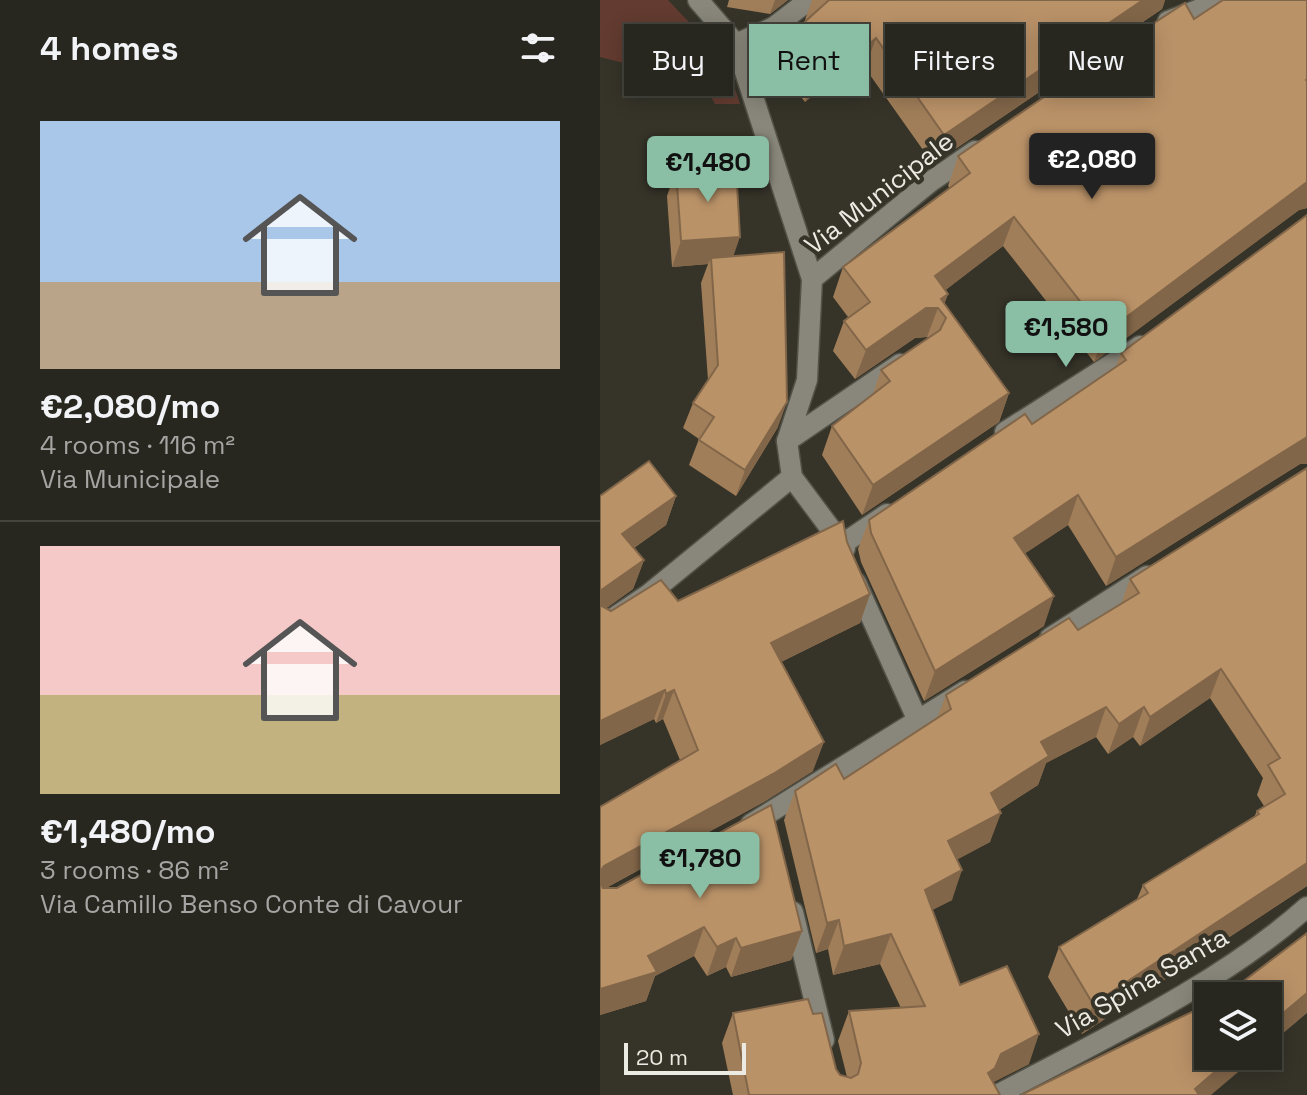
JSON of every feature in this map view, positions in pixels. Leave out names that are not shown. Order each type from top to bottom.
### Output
[{"type":"street","points":[[698,0],[736,44],[812,279],[807,380],[787,441],[792,477],[844,543],[848,566],[918,721]]},
{"type":"street","points":[[736,44],[774,27],[809,0]]},
{"type":"street","points":[[1156,28],[1169,20],[1224,0]]},
{"type":"street","name":"Via Municipale","points":[[812,279],[930,182],[991,140]]},
{"type":"street","points":[[990,442],[1123,359],[1160,331]]},
{"type":"street","points":[[787,441],[922,349]]},
{"type":"street","points":[[600,627],[649,594],[792,477]]},
{"type":"street","points":[[844,543],[901,504]]},
{"type":"street","points":[[1036,646],[1166,564]]},
{"type":"street","points":[[728,836],[772,824],[918,721],[984,680]]},
{"type":"street","points":[[789,895],[830,1064]]},
{"type":"street","name":"Via Spina Santa","points":[[997,1095],[1156,1010],[1282,930],[1307,907]]},
{"type":"shaded area","points":[[600,0],[668,0],[690,24],[624,24],[624,63],[600,57]]},
{"type":"shaded area","points":[[733,84],[740,104],[715,104],[710,96],[733,96]]},
{"type":"building","points":[[829,0],[1143,0],[1108,24],[1040,24],[1040,70],[1024,81],[1024,24],[885,24],[885,51],[876,38],[869,44],[869,24],[802,24]]},
{"type":"building","points":[[1223,0],[1307,0],[1307,182],[1105,333],[1014,217],[935,276],[948,294],[941,299],[1009,393],[873,485],[832,426],[890,381],[881,370],[940,330],[946,318],[938,308],[926,308],[866,350],[844,321],[870,302],[843,267],[970,173],[958,156],[1045,96],[1153,96],[1153,24],[1185,3],[1194,19]]},
{"type":"building","points":[[917,96],[1001,96],[944,135]]},
{"type":"building","points":[[736,167],[740,237],[681,241],[676,170]]},
{"type":"building","points":[[1307,215],[1307,437],[1116,557],[1078,495],[1014,538],[1054,596],[935,671],[871,533],[869,520],[1025,414],[1032,424],[1126,360],[1121,353]]},
{"type":"building","points":[[784,252],[787,402],[745,470],[699,440],[714,417],[693,403],[718,365],[711,258]]},
{"type":"building","points":[[649,461],[676,496],[622,534],[644,560],[600,591],[600,496]]},
{"type":"building","points":[[1307,468],[1307,863],[1093,1004],[1059,947],[1148,893],[1143,885],[1259,814],[1257,811],[1285,794],[1268,765],[1280,758],[1221,669],[1150,717],[1144,707],[1119,724],[1106,707],[1041,742],[1049,756],[991,793],[1001,813],[948,841],[962,870],[925,890],[960,985],[1007,966],[1039,1034],[1001,1054],[995,1068],[988,1073],[1000,1095],[749,1095],[733,1013],[808,999],[813,1014],[822,1013],[836,1069],[840,1075],[851,1078],[858,1074],[861,1063],[849,1011],[925,1006],[891,934],[844,946],[839,920],[827,923],[795,791],[836,764],[844,779],[951,709],[946,695],[1069,618],[1078,630],[1139,593],[1130,579]]},
{"type":"building","points":[[843,521],[847,542],[870,594],[771,643],[824,742],[773,774],[604,866],[600,872],[600,807],[698,750],[674,690],[666,694],[665,690],[600,721],[600,605],[611,611],[661,580],[678,601]]},
{"type":"building","points":[[771,805],[802,931],[741,948],[736,938],[717,947],[704,927],[648,956],[657,972],[600,989],[600,881],[603,888],[617,888]]},
{"type":"building","points":[[1307,933],[1307,993],[1282,1014],[1282,982],[1242,982]]},
{"type":"building","points":[[1194,1011],[1194,1070],[1217,1070],[1195,1089],[1199,1095],[1021,1095]]}]
